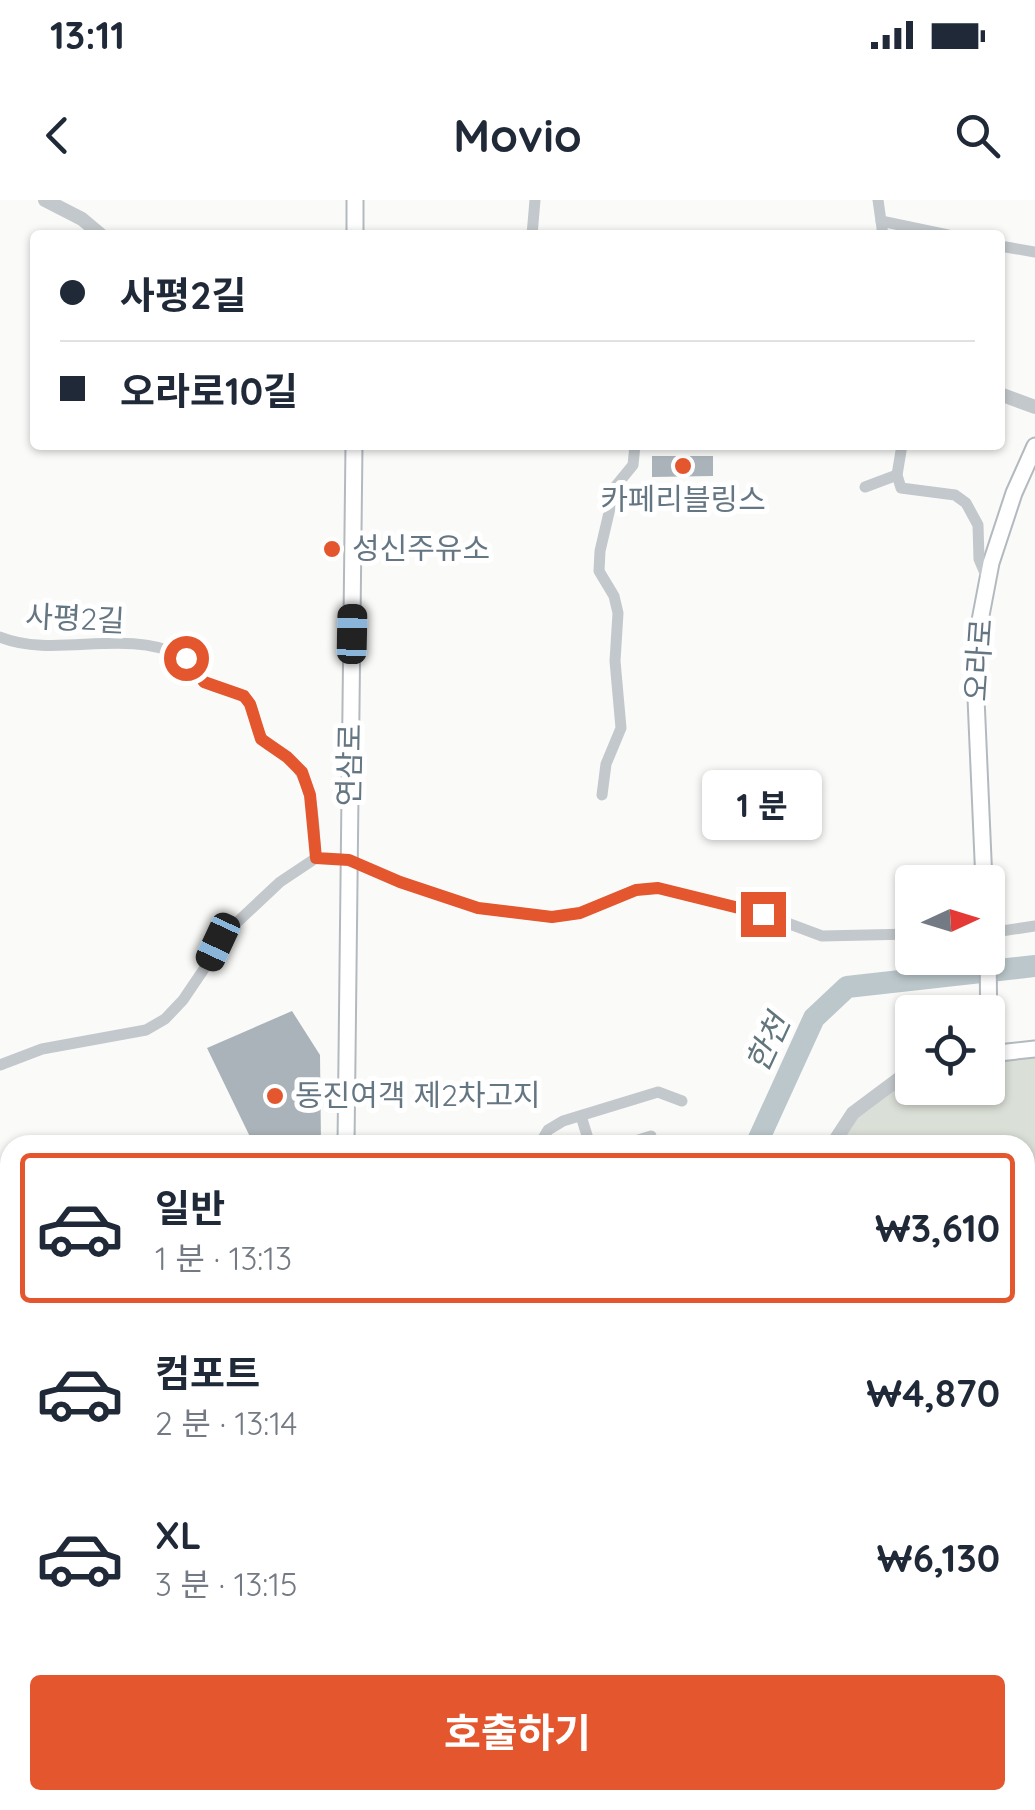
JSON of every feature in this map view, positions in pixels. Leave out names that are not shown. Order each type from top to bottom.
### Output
[{"type":"main road","points":[[355,200],[355,230]]},
{"type":"main road","name":"오라로","points":[[983,865],[974,652],[988,580],[1014,493],[1035,446]]},
{"type":"main road","name":"연삼로","points":[[346,1135],[354,450]]},
{"type":"main road","points":[[1005,1053],[1035,1049]]},
{"type":"street","points":[[45,200],[95,230]]},
{"type":"street","points":[[532,230],[535,200]]},
{"type":"street","points":[[878,200],[882,230]]},
{"type":"street","points":[[881,221],[924,230]]},
{"type":"street","points":[[1005,247],[1035,252]]},
{"type":"street","points":[[1005,396],[1035,408]]},
{"type":"street","points":[[602,795],[602,779],[621,728],[615,661],[618,613],[614,596],[600,571],[600,551],[614,487],[632,465],[634,450]]},
{"type":"street","points":[[901,450],[897,476],[901,488],[955,495],[966,503],[978,525],[979,559],[988,580]]},
{"type":"street","points":[[866,487],[897,476]]},
{"type":"street","name":"사평2길","points":[[0,637],[24,646],[106,642],[171,651],[186,658],[204,682],[244,696],[261,739],[302,772],[310,795],[316,858]]},
{"type":"street","points":[[0,1063],[42,1049],[146,1030],[164,1019],[183,1000],[218,942],[231,928],[280,882],[316,858],[349,860],[478,908],[552,917],[580,913],[636,890],[658,888],[763,914],[822,936],[895,934]]},
{"type":"street","points":[[1005,934],[1035,926]]},
{"type":"street","points":[[839,1135],[853,1113],[895,1082]]},
{"type":"street","points":[[545,1135],[548,1130],[581,1116],[658,1092],[682,1101]]},
{"type":"street","points":[[581,1116],[587,1135]]},
{"type":"shaded area","points":[[1035,1050],[1035,1135],[839,1135],[853,1113],[895,1082],[895,1105],[1005,1105],[1005,1054]]},
{"type":"building","name":"카페리블링스","points":[[652,456],[713,456],[713,476],[652,477]]},
{"type":"building","name":"동진여객 제2차고지","points":[[292,1011],[320,1055],[321,1135],[249,1135],[207,1048]]},
{"type":"waterway","name":"한천","points":[[761,1135],[814,1018],[847,987],[1035,966]]},
{"type":"place","name":"카페리블링스","points":[[683,466]]},
{"type":"place","name":"성신주유소","points":[[332,549]]},
{"type":"place","name":"동진여객 제2차고지","points":[[275,1096]]},
{"type":"route","points":[[186,658],[204,682],[244,696],[261,739],[302,772],[310,795],[316,858],[349,860],[478,908],[552,917],[580,913],[636,890],[658,888],[763,914]]}]
